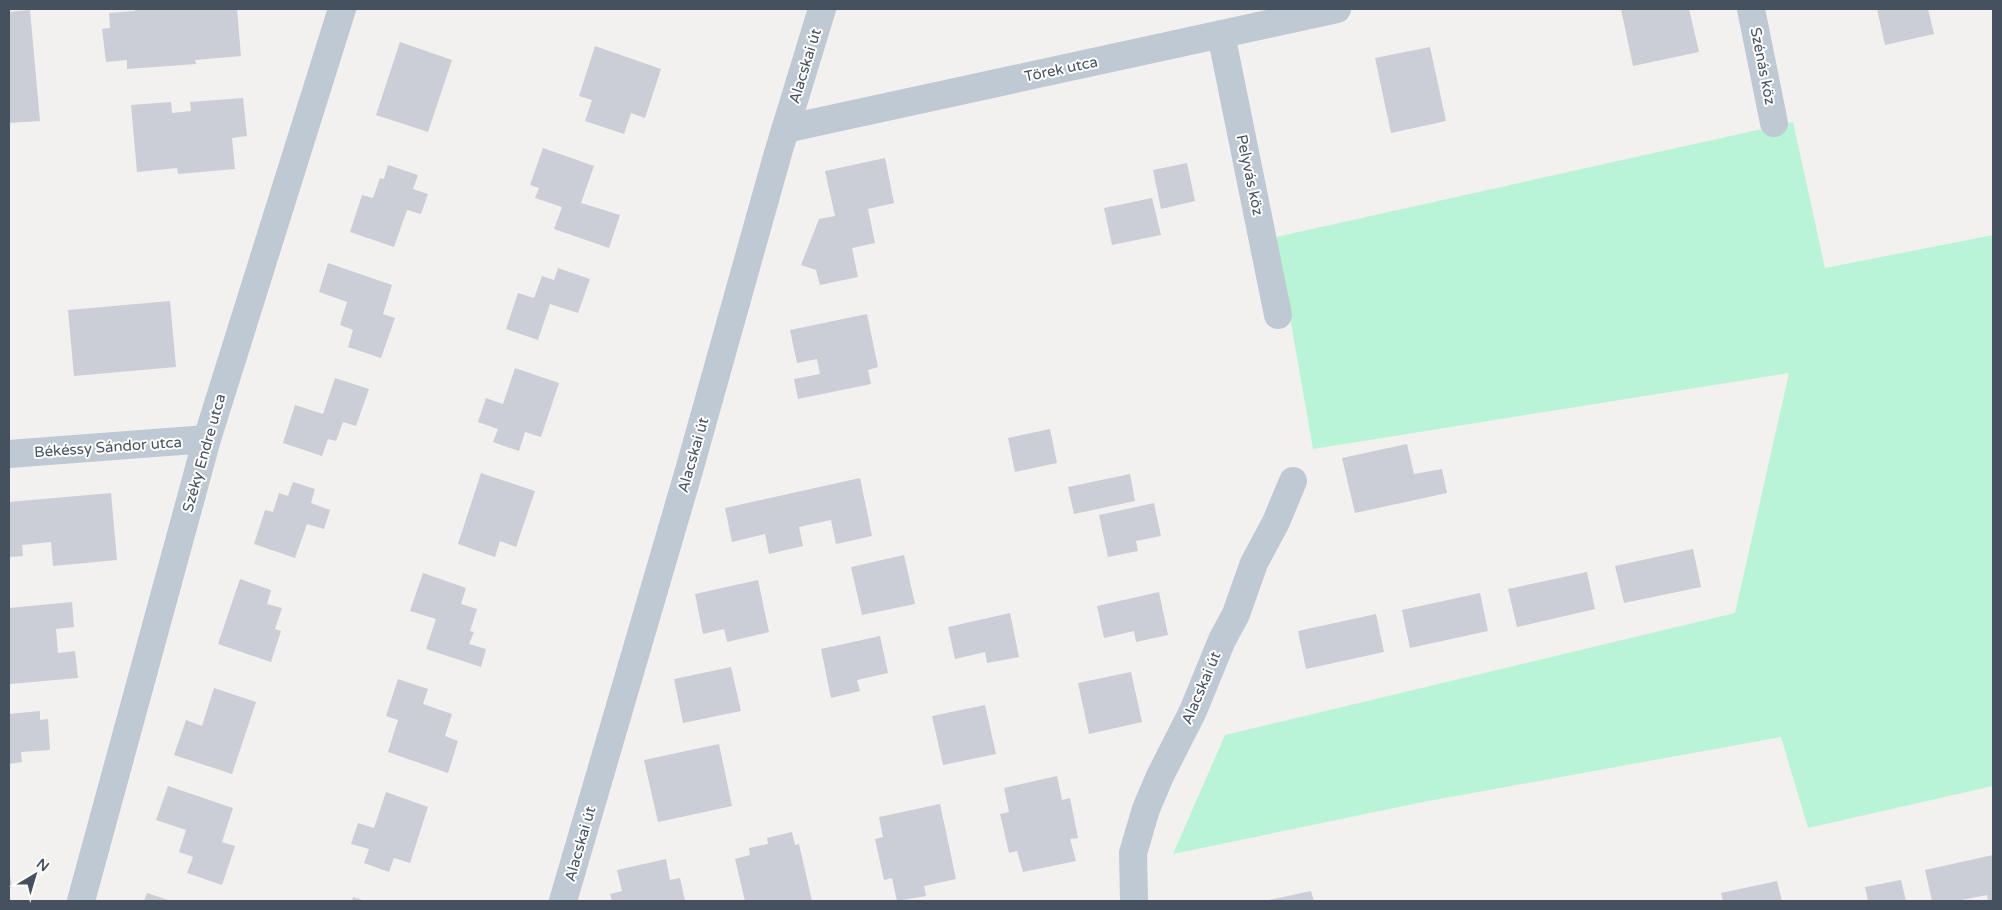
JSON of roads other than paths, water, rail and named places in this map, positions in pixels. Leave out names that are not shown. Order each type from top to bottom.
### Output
[{"type":"street","name":"Széky Endre utca","points":[[81,901],[207,439],[342,9]]},
{"type":"street","name":"Alacskai út","points":[[564,901],[785,129],[822,9]]},
{"type":"street","name":"Törek utca","points":[[785,129],[1337,9]]},
{"type":"street","name":"Szénás köz","points":[[1751,9],[1774,123]]},
{"type":"street","name":"Pelyvás köz","points":[[1221,34],[1278,315]]},
{"type":"street","name":"Békéssy Sándor utca","points":[[9,454],[207,439]]},
{"type":"street","name":"Alacskai út","points":[[1134,901],[1133,853],[1146,809],[1160,776],[1193,711],[1222,640],[1236,614],[1254,563],[1276,522],[1293,481]]}]
